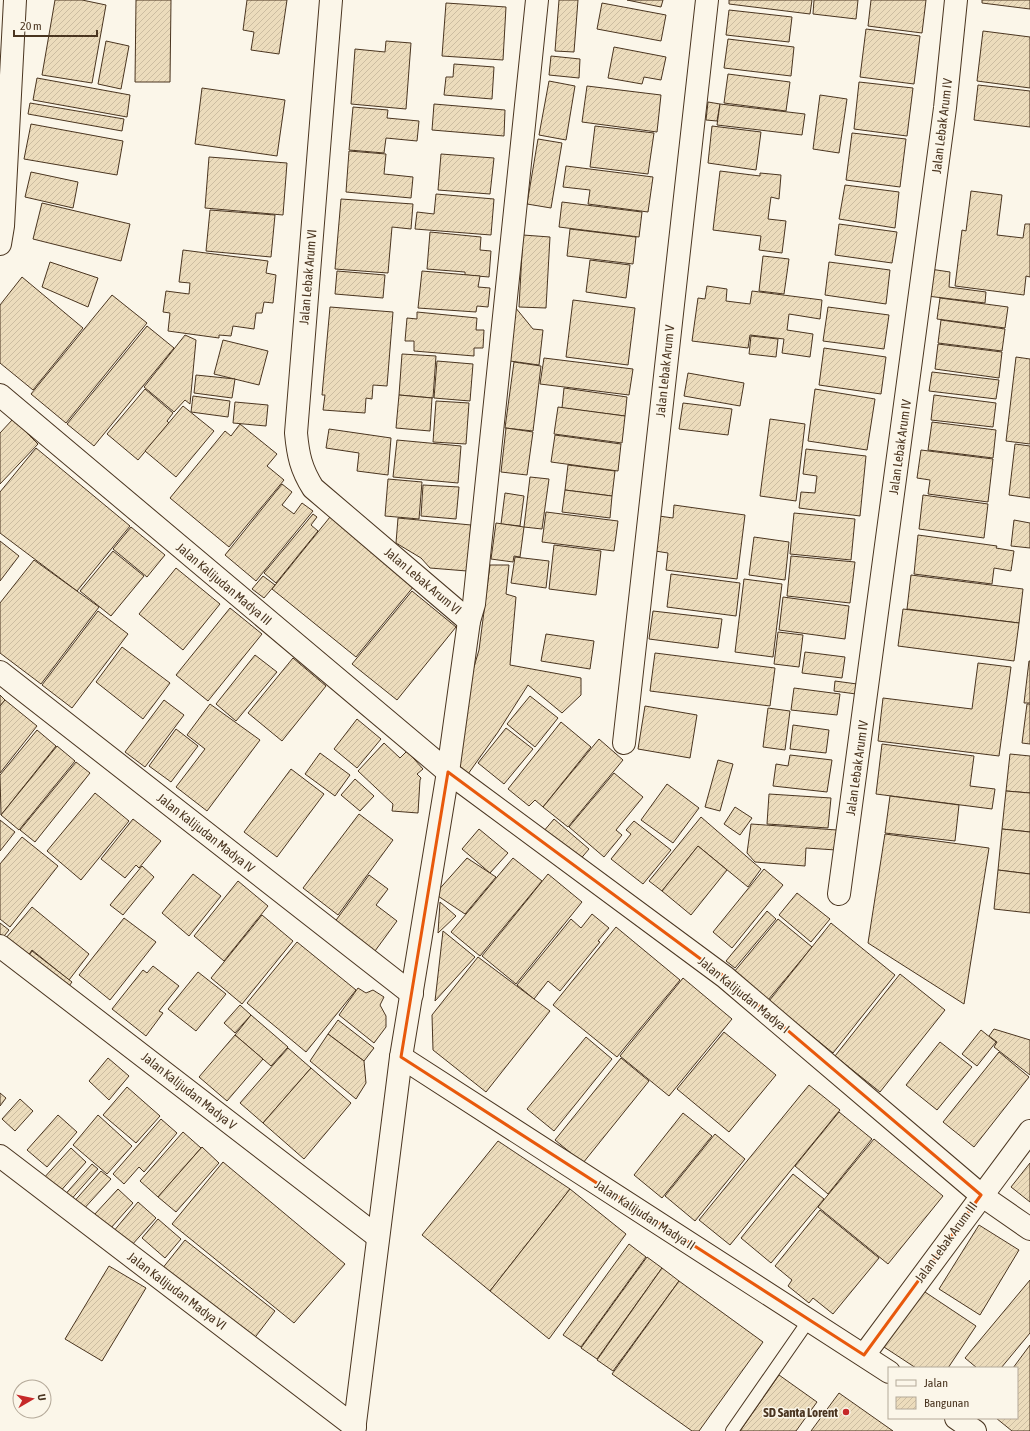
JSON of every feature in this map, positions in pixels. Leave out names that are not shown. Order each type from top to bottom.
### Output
[{"type":"street","points":[[0,244],[4,219],[15,0]]},
{"type":"street","name":"Jalan Lebak Arum VI","points":[[331,0],[296,433],[297,452],[303,472],[313,488],[469,621],[474,604],[537,0]]},
{"type":"street","name":"Jalan Lebak Arum V","points":[[624,743],[707,0]]},
{"type":"street","name":"Jalan Lebak Arum IV","points":[[839,894],[945,108],[956,0]]},
{"type":"street","name":"Jalan Kalijudan Madya III","points":[[0,395],[448,772]]},
{"type":"street","points":[[354,1429],[401,1057],[448,772],[469,621]]},
{"type":"street","name":"Jalan Kalijudan Madya IV","points":[[0,672],[412,994]]},
{"type":"street","name":"Jalan Kalijudan Madya I","points":[[448,772],[725,977],[982,1195],[1030,1229]]},
{"type":"street","name":"Jalan Kalijudan Madya V","points":[[0,946],[378,1237]]},
{"type":"street","name":"Jalan Kalijudan Madya II","points":[[401,1057],[888,1371]]},
{"type":"street","name":"Jalan Lebak Arum III","points":[[864,1355],[1030,1131]]},
{"type":"street","name":"Jalan Kalijudan Madya VI","points":[[0,1156],[354,1429]]},
{"type":"street","points":[[957,1419],[974,1431]]},
{"type":"lane","points":[[732,1431],[809,1320]]},
{"type":"highlighted area","points":[[448,772],[725,977],[981,1195],[864,1355],[401,1057]]},
{"type":"building","points":[[55,0],[82,0],[106,5],[92,83],[42,75]]},
{"type":"building","points":[[136,0],[171,0],[170,82],[135,82]]},
{"type":"building","points":[[247,0],[287,0],[279,54],[251,50],[254,32],[243,30]]},
{"type":"building","points":[[559,0],[578,0],[574,52],[555,51]]},
{"type":"building","points":[[627,0],[663,0],[661,7]]},
{"type":"building","points":[[729,0],[812,0],[810,14],[729,4]]},
{"type":"building","points":[[814,0],[858,0],[856,19],[813,14]]},
{"type":"building","points":[[871,0],[926,0],[922,33],[868,26]]},
{"type":"building","points":[[982,0],[1030,0],[1030,9],[982,3]]},
{"type":"building","points":[[446,3],[506,7],[503,60],[442,56]]},
{"type":"building","points":[[602,3],[666,15],[661,41],[597,29]]},
{"type":"building","points":[[729,10],[792,17],[789,42],[726,35]]},
{"type":"building","points":[[866,29],[920,36],[914,84],[860,77]]},
{"type":"building","points":[[983,31],[1030,37],[1030,88],[977,81]]},
{"type":"building","points":[[728,39],[794,47],[791,76],[724,68]]},
{"type":"building","points":[[106,41],[129,46],[121,89],[98,84]]},
{"type":"building","points":[[386,41],[411,43],[406,109],[351,104],[355,49],[385,52]]},
{"type":"building","points":[[614,47],[666,57],[661,80],[644,77],[642,84],[608,78]]},
{"type":"building","points":[[551,56],[580,59],[579,78],[549,75]]},
{"type":"building","points":[[454,64],[494,67],[492,99],[444,95],[446,77],[453,77]]},
{"type":"building","points":[[728,74],[790,82],[786,111],[724,103]]},
{"type":"building","points":[[37,78],[130,95],[127,117],[33,100]]},
{"type":"building","points":[[549,81],[575,86],[566,140],[539,135]]},
{"type":"building","points":[[859,82],[913,88],[907,136],[854,129]]},
{"type":"building","points":[[978,85],[1030,91],[1030,127],[974,120]]},
{"type":"building","points":[[587,86],[661,95],[657,132],[582,122]]},
{"type":"building","points":[[202,88],[285,100],[277,156],[195,144]]},
{"type":"building","points":[[820,95],[847,99],[839,153],[813,149]]},
{"type":"building","points":[[708,102],[720,104],[717,121],[706,120]]},
{"type":"building","points":[[30,103],[124,119],[122,131],[28,114]]},
{"type":"building","points":[[434,104],[505,110],[504,136],[432,130]]},
{"type":"building","points":[[720,104],[805,114],[802,135],[717,125]]},
{"type":"building","points":[[353,107],[388,110],[387,118],[419,121],[417,141],[386,138],[384,153],[349,150]]},
{"type":"building","points":[[31,124],[123,141],[117,175],[24,159]]},
{"type":"building","points":[[595,126],[654,133],[648,174],[590,167]]},
{"type":"building","points":[[712,126],[761,132],[756,170],[708,163]]},
{"type":"building","points":[[852,133],[906,139],[900,187],[846,180]]},
{"type":"building","points":[[538,139],[562,143],[551,208],[527,204]]},
{"type":"building","points":[[349,151],[386,154],[384,174],[413,177],[411,198],[346,192]]},
{"type":"building","points":[[441,154],[494,158],[490,194],[438,190]]},
{"type":"building","points":[[209,157],[287,163],[283,215],[205,208]]},
{"type":"building","points":[[566,166],[653,177],[648,212],[588,204],[590,190],[563,187]]},
{"type":"building","points":[[720,171],[760,176],[760,173],[781,175],[779,199],[771,197],[768,219],[786,221],[782,253],[759,250],[761,236],[713,230]]},
{"type":"building","points":[[31,172],[78,182],[73,208],[25,197]]},
{"type":"building","points":[[845,185],[899,192],[895,228],[839,219]]},
{"type":"building","points":[[971,191],[1002,195],[997,235],[1023,238],[1025,224],[1030,224],[1030,277],[1026,276],[1024,295],[955,286],[962,230],[966,231]]},
{"type":"building","points":[[436,194],[494,199],[491,235],[415,229],[417,212],[434,214]]},
{"type":"building","points":[[341,199],[413,204],[411,229],[392,227],[388,273],[335,269]]},
{"type":"building","points":[[562,202],[642,212],[639,237],[559,227]]},
{"type":"building","points":[[42,203],[130,224],[121,261],[33,239]]},
{"type":"building","points":[[210,210],[275,215],[271,257],[206,251]]},
{"type":"building","points":[[839,224],[897,232],[892,263],[835,255]]},
{"type":"building","points":[[570,229],[636,237],[633,264],[567,256]]},
{"type":"building","points":[[430,232],[481,237],[480,250],[491,251],[489,277],[465,275],[465,272],[427,269]]},
{"type":"building","points":[[523,235],[550,237],[546,308],[519,307]]},
{"type":"building","points":[[183,250],[268,261],[266,273],[276,275],[273,303],[264,302],[262,313],[256,313],[254,329],[233,326],[231,336],[219,335],[219,338],[168,331],[170,313],[163,312],[166,291],[189,294],[190,283],[179,282]]},
{"type":"building","points":[[763,256],[789,259],[784,294],[759,291]]},
{"type":"building","points":[[590,260],[630,265],[626,298],[586,292]]},
{"type":"building","points":[[50,262],[98,278],[88,307],[42,287]]},
{"type":"building","points":[[829,262],[890,270],[886,304],[825,295]]},
{"type":"building","points":[[930,269],[950,272],[949,287],[986,292],[985,303],[927,296]]},
{"type":"building","points":[[337,271],[385,275],[383,298],[335,294]]},
{"type":"building","points":[[422,271],[480,276],[478,287],[490,288],[488,307],[477,306],[476,312],[418,308]]},
{"type":"building","points":[[22,277],[83,328],[33,390],[0,363],[0,305]]},
{"type":"building","points":[[707,286],[727,289],[726,301],[750,304],[752,291],[822,300],[820,319],[789,314],[787,330],[813,334],[810,357],[782,353],[784,339],[750,335],[748,348],[692,341],[698,298],[705,299]]},
{"type":"building","points":[[112,295],[147,323],[66,423],[31,394]]},
{"type":"building","points":[[940,298],[1008,307],[1005,328],[937,319]]},
{"type":"building","points":[[573,300],[635,308],[628,365],[566,357]]},
{"type":"building","points":[[330,307],[393,312],[387,386],[373,385],[372,399],[366,398],[365,413],[323,410],[325,395],[322,395]]},
{"type":"building","points":[[515,307],[533,329],[543,330],[539,365],[510,361]]},
{"type":"building","points":[[828,307],[889,315],[884,349],[823,341]]},
{"type":"building","points":[[417,312],[477,318],[476,330],[484,330],[483,348],[474,348],[474,356],[414,351],[414,341],[405,341],[407,318],[417,319]]},
{"type":"building","points":[[941,320],[1005,329],[1002,351],[938,343]]},
{"type":"building","points":[[147,326],[174,348],[94,446],[67,424]]},
{"type":"building","points":[[185,335],[196,340],[190,404],[185,400],[174,412],[144,387]]},
{"type":"building","points":[[751,336],[778,339],[776,357],[749,354]]},
{"type":"building","points":[[223,340],[268,351],[259,385],[214,374]]},
{"type":"building","points":[[938,344],[1002,352],[999,378],[935,369]]},
{"type":"building","points":[[824,348],[886,357],[881,394],[819,385]]},
{"type":"building","points":[[402,354],[436,356],[433,398],[399,395]]},
{"type":"building","points":[[1016,357],[1030,359],[1030,444],[1006,441]]},
{"type":"building","points":[[544,358],[633,369],[629,395],[540,384]]},
{"type":"building","points":[[437,361],[473,364],[470,401],[434,398]]},
{"type":"building","points":[[514,362],[541,366],[533,431],[505,428]]},
{"type":"building","points":[[932,372],[999,380],[996,399],[929,391]]},
{"type":"building","points":[[688,373],[744,383],[740,406],[684,396]]},
{"type":"building","points":[[196,375],[235,379],[232,398],[194,393]]},
{"type":"building","points":[[564,388],[627,397],[625,416],[562,408]]},
{"type":"building","points":[[145,389],[173,413],[167,421],[169,423],[138,460],[107,434]]},
{"type":"building","points":[[815,389],[875,399],[867,450],[808,441]]},
{"type":"building","points":[[399,395],[432,398],[430,431],[396,428]]},
{"type":"building","points":[[934,395],[996,403],[993,427],[931,420]]},
{"type":"building","points":[[193,396],[230,401],[228,417],[191,412]]},
{"type":"building","points":[[436,401],[469,403],[466,444],[433,442]]},
{"type":"building","points":[[235,402],[268,405],[266,426],[233,423]]},
{"type":"building","points":[[683,403],[732,409],[728,435],[679,429]]},
{"type":"building","points":[[183,406],[214,431],[176,477],[145,451]]},
{"type":"building","points":[[558,407],[625,416],[622,443],[554,434]]},
{"type":"building","points":[[13,419],[38,444],[0,484],[0,433]]},
{"type":"building","points":[[770,419],[805,424],[796,501],[760,496]]},
{"type":"building","points":[[932,422],[996,430],[993,458],[928,450]]},
{"type":"building","points":[[240,424],[277,454],[267,466],[284,480],[229,547],[170,498],[225,431],[231,436]]},
{"type":"building","points":[[506,428],[533,432],[527,475],[501,472]]},
{"type":"building","points":[[329,429],[391,438],[388,475],[357,471],[359,453],[326,448]]},
{"type":"building","points":[[555,435],[621,444],[618,471],[551,462]]},
{"type":"building","points":[[397,440],[461,446],[458,483],[393,477]]},
{"type":"building","points":[[1015,444],[1030,446],[1030,498],[1009,495]]},
{"type":"building","points":[[36,448],[130,526],[77,591],[0,533],[0,492]]},
{"type":"building","points":[[806,449],[866,456],[860,516],[799,508],[801,492],[815,493],[817,476],[803,474]]},
{"type":"building","points":[[921,450],[993,459],[988,502],[928,494],[930,480],[917,478]]},
{"type":"building","points":[[568,465],[615,471],[612,496],[565,490]]},
{"type":"building","points":[[530,477],[549,479],[542,529],[524,527]]},
{"type":"building","points":[[388,479],[422,482],[419,519],[385,516]]},
{"type":"building","points":[[282,484],[292,492],[282,505],[294,514],[302,503],[313,511],[256,581],[225,555]]},
{"type":"building","points":[[423,485],[459,487],[456,519],[421,516]]},
{"type":"building","points":[[565,490],[612,496],[610,518],[562,512]]},
{"type":"building","points":[[505,493],[524,496],[520,526],[501,524]]},
{"type":"building","points":[[923,495],[988,504],[984,538],[919,529]]},
{"type":"building","points":[[674,505],[745,515],[737,579],[666,570],[668,553],[655,551],[659,516],[673,518]]},
{"type":"building","points":[[546,512],[618,521],[614,551],[542,542]]},
{"type":"building","points":[[794,513],[855,519],[851,560],[790,554]]},
{"type":"building","points":[[313,514],[317,517],[311,525],[318,531],[276,583],[264,573]]},
{"type":"building","points":[[330,517],[414,586],[356,657],[272,589]]},
{"type":"building","points":[[398,518],[471,525],[467,571],[430,568],[421,558],[396,543]]},
{"type":"building","points":[[1014,520],[1030,523],[1030,548],[1011,546]]},
{"type":"building","points":[[496,523],[524,527],[520,557],[514,556],[513,562],[491,559]]},
{"type":"building","points":[[131,527],[165,555],[147,577],[113,549]]},
{"type":"building","points":[[918,535],[997,546],[996,548],[1014,551],[1011,571],[994,568],[992,584],[914,574]]},
{"type":"building","points":[[754,537],[789,542],[785,580],[749,575]]},
{"type":"building","points":[[0,541],[19,556],[0,581]]},
{"type":"building","points":[[554,545],[601,551],[596,595],[549,589]]},
{"type":"building","points":[[113,551],[144,576],[111,616],[80,591]]},
{"type":"building","points":[[791,556],[855,562],[850,603],[787,596]]},
{"type":"building","points":[[515,557],[549,561],[546,588],[511,583]]},
{"type":"building","points":[[34,560],[99,607],[41,684],[0,653],[0,603]]},
{"type":"building","points":[[490,565],[509,565],[506,594],[516,597],[510,665],[581,678],[581,695],[562,713],[528,685],[498,732],[468,774],[451,758],[463,704],[479,650]]},
{"type":"building","points":[[176,568],[220,604],[183,650],[139,614]]},
{"type":"building","points":[[671,574],[740,583],[736,616],[667,607]]},
{"type":"building","points":[[911,575],[1023,589],[1019,623],[907,609]]},
{"type":"building","points":[[263,576],[275,585],[264,598],[252,589]]},
{"type":"building","points":[[744,579],[782,584],[773,657],[735,652]]},
{"type":"building","points":[[412,591],[456,627],[397,700],[352,664]]},
{"type":"building","points":[[783,597],[849,606],[845,639],[779,630]]},
{"type":"building","points":[[230,608],[262,634],[208,701],[176,675]]},
{"type":"building","points":[[903,609],[1019,623],[1014,661],[898,646]]},
{"type":"building","points":[[98,611],[128,634],[72,708],[42,685]]},
{"type":"building","points":[[653,611],[722,619],[718,648],[649,639]]},
{"type":"building","points":[[778,632],[803,635],[799,667],[774,664]]},
{"type":"building","points":[[546,634],[594,641],[590,669],[541,661]]},
{"type":"building","points":[[122,647],[170,683],[143,719],[96,682]]},
{"type":"building","points":[[805,652],[845,657],[842,678],[802,673]]},
{"type":"building","points":[[655,653],[775,668],[770,706],[650,691]]},
{"type":"building","points":[[255,655],[277,672],[236,721],[216,704]]},
{"type":"building","points":[[293,658],[326,686],[282,741],[248,713]]},
{"type":"building","points":[[1029,661],[1030,703],[1024,703]]},
{"type":"building","points":[[978,663],[1011,667],[999,756],[878,741],[883,698],[972,709]]},
{"type":"building","points":[[835,681],[857,684],[856,694],[834,691]]},
{"type":"building","points":[[794,688],[840,694],[837,715],[791,710]]},
{"type":"building","points":[[0,695],[5,700],[0,706]]},
{"type":"building","points":[[530,696],[558,718],[535,747],[507,724]]},
{"type":"building","points":[[5,700],[37,726],[0,773],[0,706]]},
{"type":"building","points":[[164,700],[184,715],[145,767],[125,752]]},
{"type":"building","points":[[210,704],[260,740],[207,811],[176,787],[205,749],[187,735]]},
{"type":"building","points":[[1027,704],[1030,704],[1030,744],[1022,743]]},
{"type":"building","points":[[645,706],[697,715],[690,758],[638,749]]},
{"type":"building","points":[[768,708],[790,711],[785,750],[763,747]]},
{"type":"building","points":[[357,719],[381,739],[357,768],[334,749]]},
{"type":"building","points":[[561,722],[591,747],[543,807],[535,800],[529,806],[508,789]]},
{"type":"building","points":[[793,725],[829,730],[826,753],[790,749]]},
{"type":"building","points":[[506,728],[533,749],[504,784],[478,763]]},
{"type":"building","points":[[176,729],[198,746],[171,782],[149,766]]},
{"type":"building","points":[[37,730],[56,746],[1,815],[0,775]]},
{"type":"building","points":[[599,739],[623,760],[568,827],[543,807]]},
{"type":"building","points":[[384,743],[400,758],[407,751],[423,769],[417,774],[421,778],[418,813],[392,811],[393,804],[358,771]]},
{"type":"building","points":[[882,744],[974,756],[970,786],[995,789],[992,809],[876,794]]},
{"type":"building","points":[[57,746],[75,761],[19,830],[1,815]]},
{"type":"building","points":[[320,753],[350,775],[335,796],[305,774]]},
{"type":"building","points":[[1010,754],[1030,756],[1030,793],[1006,791]]},
{"type":"building","points":[[790,755],[832,760],[827,792],[773,786],[776,764],[788,766]]},
{"type":"building","points":[[718,760],[733,764],[720,811],[705,807]]},
{"type":"building","points":[[76,762],[90,773],[35,842],[20,830]]},
{"type":"building","points":[[291,769],[324,794],[277,857],[244,832]]},
{"type":"building","points":[[614,773],[643,797],[616,830],[622,835],[604,857],[569,827]]},
{"type":"building","points":[[355,779],[374,796],[360,811],[341,795]]},
{"type":"building","points":[[667,784],[699,808],[673,843],[641,820]]},
{"type":"building","points":[[1006,791],[1030,793],[1030,832],[1002,829]]},
{"type":"building","points":[[95,793],[129,821],[81,880],[47,851]]},
{"type":"building","points":[[769,794],[831,798],[828,828],[767,824]]},
{"type":"building","points":[[890,796],[959,805],[955,841],[885,833]]},
{"type":"building","points":[[735,807],[752,818],[740,835],[724,824]]},
{"type":"building","points":[[359,814],[393,840],[338,915],[303,888]]},
{"type":"building","points":[[701,817],[761,869],[748,887],[698,846],[662,891],[649,881]]},
{"type":"building","points":[[133,819],[161,841],[139,868],[136,865],[125,878],[101,859]]},
{"type":"building","points":[[554,819],[589,849],[578,862],[543,832]]},
{"type":"building","points":[[0,820],[15,832],[0,851]]},
{"type":"building","points":[[634,821],[671,850],[643,884],[611,859],[631,834],[626,830]]},
{"type":"building","points":[[751,824],[837,830],[836,850],[806,848],[805,866],[755,862],[747,853]]},
{"type":"building","points":[[479,829],[508,853],[490,873],[462,849]]},
{"type":"building","points":[[1002,829],[1030,832],[1030,874],[998,870]]},
{"type":"building","points":[[885,834],[989,848],[964,1004],[868,943]]},
{"type":"building","points":[[22,837],[58,866],[10,927],[0,919],[0,864]]},
{"type":"building","points":[[698,846],[727,870],[691,915],[662,891]]},
{"type":"building","points":[[467,858],[496,877],[465,914],[435,894]]},
{"type":"building","points":[[513,858],[542,881],[480,956],[451,932]]},
{"type":"building","points":[[142,866],[154,877],[123,915],[110,905]]},
{"type":"building","points":[[764,869],[783,885],[732,948],[713,932]]},
{"type":"building","points":[[998,870],[1030,874],[1030,913],[994,909]]},
{"type":"building","points":[[193,874],[221,896],[189,936],[162,913]]},
{"type":"building","points":[[548,874],[582,902],[516,984],[482,956]]},
{"type":"building","points":[[369,875],[388,889],[376,905],[397,921],[375,951],[334,923]]},
{"type":"building","points":[[238,881],[268,906],[224,961],[194,936]]},
{"type":"building","points":[[797,893],[830,919],[811,942],[779,915]]},
{"type":"building","points":[[440,902],[456,916],[438,933]]},
{"type":"building","points":[[32,907],[89,954],[69,980],[32,950],[28,956],[6,938]]},
{"type":"building","points":[[767,911],[776,919],[735,968],[726,961]]},
{"type":"building","points":[[592,914],[609,928],[598,941],[600,942],[560,991],[548,981],[534,999],[517,985],[571,919],[581,928]]},
{"type":"building","points":[[262,915],[293,941],[242,1004],[211,978]]},
{"type":"building","points":[[124,918],[156,942],[110,1000],[79,975]]},
{"type":"building","points":[[778,919],[812,947],[768,1000],[734,972]]},
{"type":"building","points":[[0,923],[9,930],[0,941]]},
{"type":"building","points":[[831,923],[895,975],[833,1053],[769,1001]]},
{"type":"building","points":[[616,927],[680,980],[617,1057],[553,1005]]},
{"type":"building","points":[[443,931],[475,957],[435,1001]]},
{"type":"building","points":[[297,942],[356,990],[306,1052],[247,1003]]},
{"type":"building","points":[[32,951],[72,982],[63,994],[24,962]]},
{"type":"building","points":[[478,957],[550,1011],[486,1092],[433,1050],[432,1015]]},
{"type":"building","points":[[153,966],[179,986],[159,1011],[163,1013],[146,1036],[112,1009],[143,970],[147,973]]},
{"type":"building","points":[[198,972],[226,994],[196,1031],[168,1009]]},
{"type":"building","points":[[900,974],[945,1010],[880,1092],[835,1056]]},
{"type":"building","points":[[683,978],[732,1019],[669,1096],[620,1056]]},
{"type":"building","points":[[358,988],[366,993],[373,990],[384,997],[380,1005],[386,1016],[386,1027],[374,1043],[339,1015]]},
{"type":"building","points":[[240,1005],[251,1015],[235,1033],[224,1023]]},
{"type":"building","points":[[251,1015],[288,1047],[271,1066],[235,1035]]},
{"type":"building","points":[[338,1020],[374,1048],[364,1061],[328,1034]]},
{"type":"building","points":[[994,1029],[1030,1040],[1030,1075],[994,1047],[997,1042],[989,1036]]},
{"type":"building","points":[[981,1030],[996,1042],[977,1066],[962,1054]]},
{"type":"building","points":[[724,1032],[776,1075],[729,1132],[677,1089]]},
{"type":"building","points":[[328,1034],[364,1061],[366,1083],[356,1099],[310,1061]]},
{"type":"building","points":[[235,1035],[263,1059],[227,1101],[199,1077]]},
{"type":"building","points":[[586,1037],[612,1059],[554,1131],[527,1109]]},
{"type":"building","points":[[940,1042],[972,1067],[937,1110],[906,1085]]},
{"type":"building","points":[[288,1048],[311,1068],[263,1123],[240,1103]]},
{"type":"building","points":[[999,1052],[1029,1077],[974,1147],[943,1122]]},
{"type":"building","points":[[108,1058],[129,1076],[109,1100],[89,1081]]},
{"type":"building","points":[[621,1058],[649,1081],[583,1163],[555,1140]]},
{"type":"building","points":[[311,1068],[351,1103],[304,1159],[263,1123]]},
{"type":"building","points":[[809,1085],[840,1110],[730,1245],[699,1220]]},
{"type":"building","points":[[127,1087],[160,1116],[136,1143],[103,1115]]},
{"type":"building","points":[[0,1093],[6,1098],[0,1106]]},
{"type":"building","points":[[20,1099],[33,1111],[15,1131],[2,1119]]},
{"type":"building","points":[[839,1112],[872,1139],[828,1194],[795,1166]]},
{"type":"building","points":[[683,1113],[712,1136],[662,1198],[634,1175]]},
{"type":"building","points":[[58,1115],[77,1132],[47,1167],[27,1150]]},
{"type":"building","points":[[98,1115],[132,1146],[107,1174],[73,1145]]},
{"type":"building","points":[[161,1119],[177,1133],[144,1172],[139,1167],[124,1184],[113,1174]]},
{"type":"building","points":[[183,1132],[201,1148],[158,1197],[140,1181]]},
{"type":"building","points":[[715,1134],[745,1159],[695,1221],[665,1196]]},
{"type":"building","points":[[874,1139],[943,1196],[888,1264],[818,1207]]},
{"type":"building","points":[[498,1141],[570,1189],[490,1291],[422,1235]]},
{"type":"building","points":[[202,1147],[219,1163],[176,1212],[158,1197]]},
{"type":"building","points":[[71,1148],[86,1162],[58,1194],[42,1180]]},
{"type":"building","points":[[223,1162],[345,1264],[294,1323],[172,1224]]},
{"type":"building","points":[[1030,1163],[1030,1202],[1011,1187]]},
{"type":"building","points":[[92,1164],[98,1169],[68,1203],[62,1198]]},
{"type":"building","points":[[101,1171],[111,1179],[81,1212],[72,1204]]},
{"type":"building","points":[[793,1174],[824,1199],[771,1263],[741,1238]]},
{"type":"building","points":[[118,1189],[133,1203],[110,1229],[94,1215]]},
{"type":"building","points":[[570,1189],[626,1234],[549,1339],[490,1291]]},
{"type":"building","points":[[138,1202],[156,1218],[131,1246],[113,1232]]},
{"type":"building","points":[[820,1210],[879,1258],[833,1314],[813,1298],[809,1303],[788,1286],[792,1280],[775,1266]]},
{"type":"building","points":[[158,1219],[181,1239],[165,1258],[142,1238]]},
{"type":"building","points":[[979,1225],[1019,1250],[980,1315],[939,1289]]},
{"type":"building","points":[[185,1240],[275,1311],[253,1340],[162,1269]]},
{"type":"building","points":[[629,1244],[646,1257],[581,1347],[563,1335]]},
{"type":"building","points":[[647,1257],[662,1268],[597,1359],[581,1348]]},
{"type":"building","points":[[109,1266],[146,1288],[102,1361],[65,1339]]},
{"type":"building","points":[[662,1268],[679,1281],[613,1371],[597,1360]]},
{"type":"building","points":[[1030,1280],[1030,1333],[1002,1367],[976,1367],[965,1358]]},
{"type":"building","points":[[679,1281],[763,1342],[699,1431],[692,1431],[612,1374]]},
{"type":"building","points":[[922,1290],[976,1326],[949,1367],[914,1367],[884,1347]]},
{"type":"building","points":[[1030,1345],[1030,1431],[1012,1431],[997,1419],[1018,1419],[1018,1367],[1014,1367]]},
{"type":"building","points":[[779,1375],[817,1402],[796,1431],[740,1431]]},
{"type":"building","name":"SD Santa Lorent","points":[[839,1393],[893,1431],[811,1431]]},
{"type":"place","name":"SD Santa Lorent","points":[[846,1412]]}]
